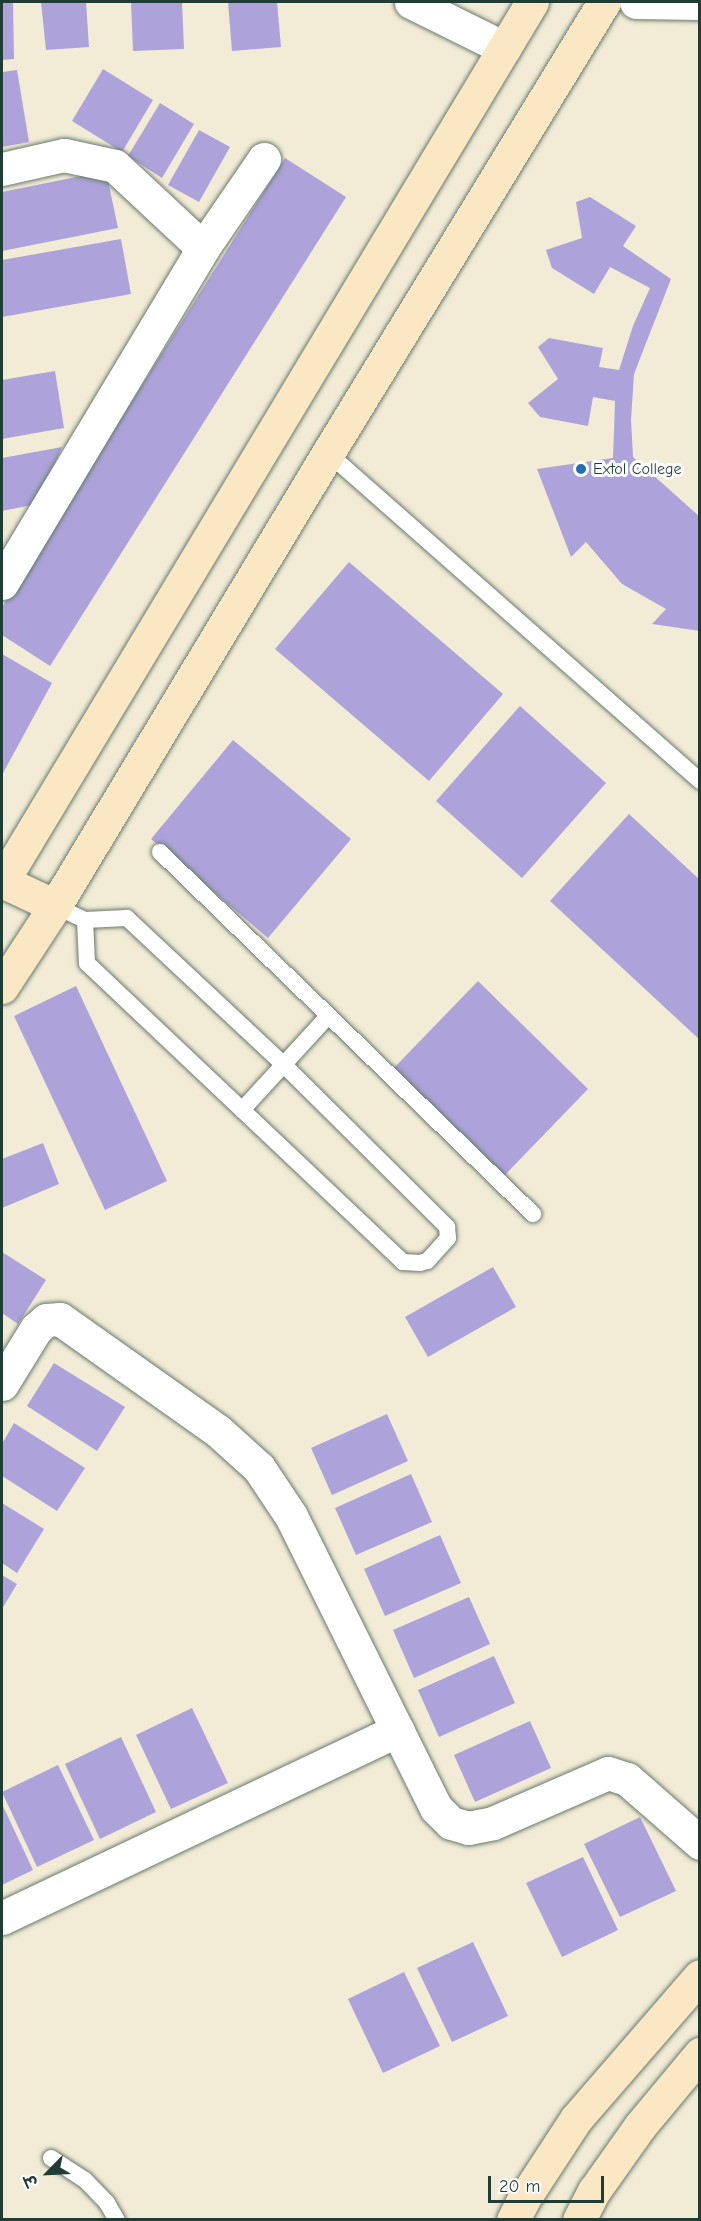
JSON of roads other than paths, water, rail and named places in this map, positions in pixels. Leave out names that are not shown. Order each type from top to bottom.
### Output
[{"type":"street","points":[[411,2],[504,48]]},
{"type":"street","points":[[55,906],[2,882],[532,2]]},
{"type":"street","points":[[2,987],[55,906],[328,453],[604,2]]},
{"type":"street","points":[[636,2],[699,3]]},
{"type":"street","points":[[2,169],[64,155],[115,166],[203,248]]},
{"type":"street","points":[[2,583],[203,248],[264,159]]},
{"type":"street","points":[[2,1384],[36,1329],[46,1320],[60,1319],[217,1430],[259,1468],[291,1516],[436,1808],[451,1822],[468,1828],[493,1823],[608,1773],[627,1779],[699,1843]]},
{"type":"street","points":[[2,1918],[398,1730]]},
{"type":"street","points":[[513,2220],[523,2200],[576,2119],[699,1976]]},
{"type":"street","points":[[579,2220],[594,2191],[640,2126],[699,2054],[662,2021]]},
{"type":"lane","points":[[328,453],[699,781]]},
{"type":"lane","points":[[160,852],[533,1214]]},
{"type":"lane","points":[[55,906],[85,920],[127,918],[282,1063],[447,1227],[448,1238],[427,1261],[403,1262],[87,963],[85,920]]},
{"type":"lane","points":[[242,1110],[282,1063],[328,1016]]},
{"type":"lane","points":[[51,2157],[85,2180],[106,2203],[117,2220]]},
{"type":"place","name":"Extol College","points":[[581,469]]}]
